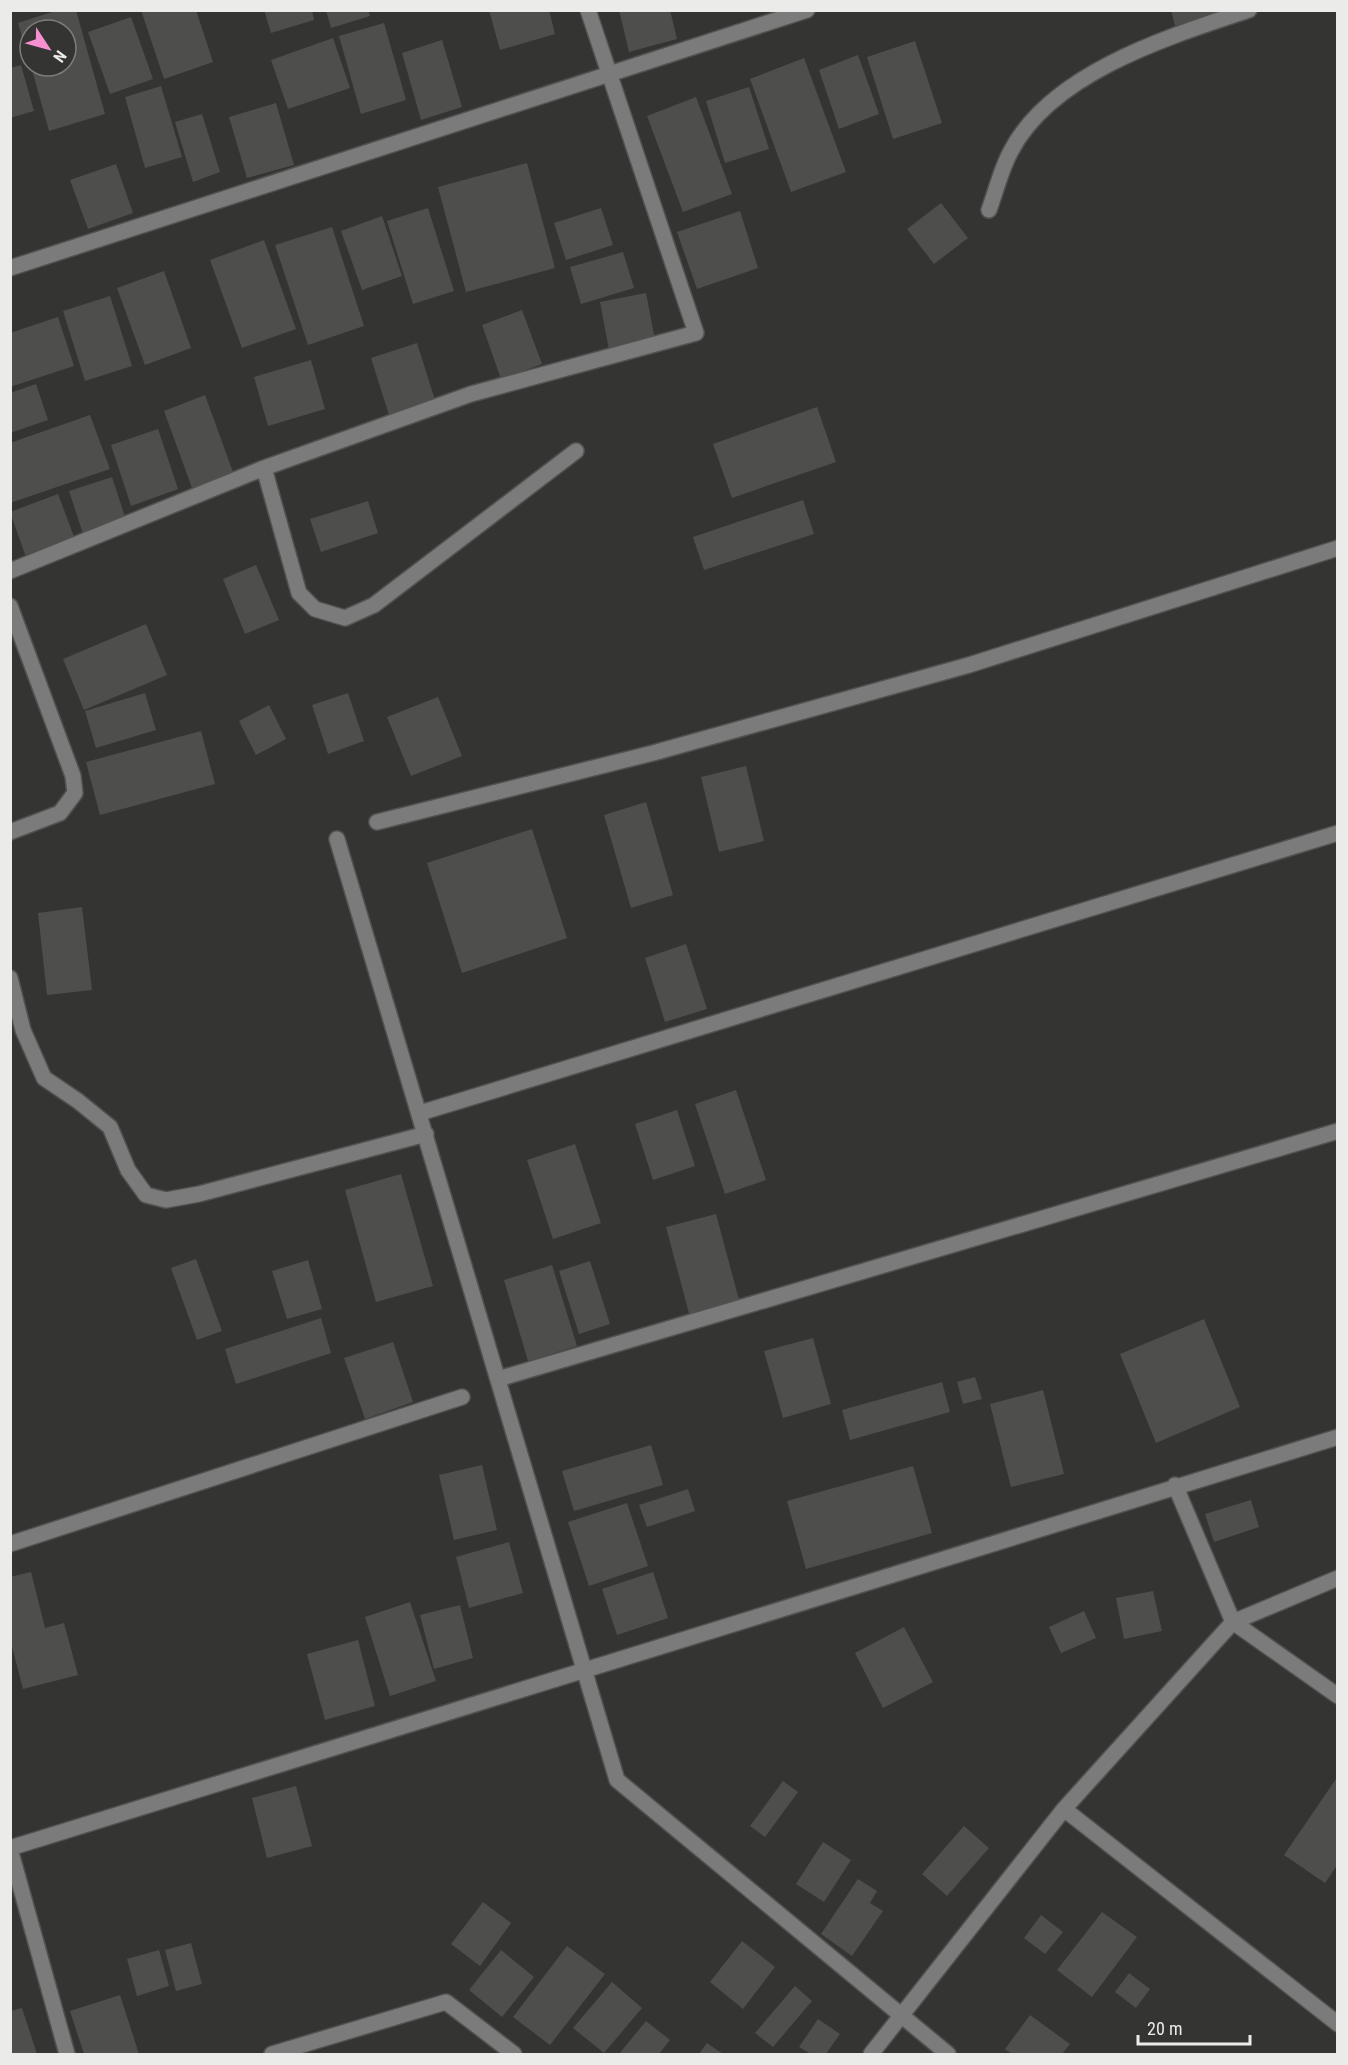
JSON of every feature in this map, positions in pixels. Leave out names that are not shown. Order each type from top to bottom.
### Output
[{"type":"street","points":[[10,571],[264,468],[471,394],[696,333],[588,10]]},
{"type":"street","points":[[10,268],[609,72],[807,10]]},
{"type":"street","points":[[989,210],[1011,150],[1041,111],[1092,74],[1156,41],[1249,10]]},
{"type":"street","points":[[264,468],[299,592],[315,609],[345,618],[374,605],[576,452]]},
{"type":"street","points":[[377,822],[653,753],[969,665],[1338,548]]},
{"type":"street","points":[[10,606],[73,776],[75,793],[60,813],[10,832]]},
{"type":"street","points":[[420,1113],[1338,833]]},
{"type":"street","points":[[337,838],[587,1671],[617,1780],[948,2055]]},
{"type":"street","points":[[10,978],[23,1030],[44,1078],[78,1101],[110,1128],[128,1170],[146,1195],[166,1200],[200,1194],[426,1134]]},
{"type":"street","points":[[498,1379],[1338,1131]]},
{"type":"street","points":[[10,1544],[462,1397]]},
{"type":"street","points":[[67,2055],[10,1848],[587,1671],[1175,1485],[1338,1437]]},
{"type":"street","points":[[1175,1485],[1233,1622],[1338,1696]]},
{"type":"street","points":[[871,2055],[1064,1809],[1233,1622],[1338,1578]]},
{"type":"street","points":[[1064,1809],[1338,2024]]},
{"type":"street","points":[[272,2055],[446,2002],[514,2055]]},
{"type":"building","points":[[58,10],[76,10],[105,114],[49,131],[34,78],[78,78],[78,18],[33,18]]},
{"type":"building","points":[[141,10],[196,10],[213,62],[164,79]]},
{"type":"building","points":[[264,10],[312,10],[314,20],[271,33]]},
{"type":"building","points":[[326,10],[368,10],[370,16],[331,28]]},
{"type":"building","points":[[489,10],[549,10],[555,34],[500,50]]},
{"type":"building","points":[[619,10],[670,10],[677,39],[629,52]]},
{"type":"building","points":[[1171,10],[1222,10],[1222,11],[1175,26]]},
{"type":"building","points":[[131,17],[153,79],[110,94],[88,32]]},
{"type":"building","points":[[384,23],[406,100],[361,114],[339,36]]},
{"type":"building","points":[[333,38],[350,88],[288,109],[271,60]]},
{"type":"building","points":[[442,40],[462,107],[421,120],[402,53]]},
{"type":"building","points":[[915,41],[942,123],[893,139],[867,57]]},
{"type":"building","points":[[858,55],[879,114],[839,129],[819,70]]},
{"type":"building","points":[[804,58],[846,172],[791,192],[750,79]]},
{"type":"building","points":[[18,66],[18,78],[25,78],[34,111],[10,118],[10,68]]},
{"type":"building","points":[[161,86],[182,157],[145,168],[125,97]]},
{"type":"building","points":[[749,87],[769,149],[725,163],[706,101]]},
{"type":"building","points":[[696,97],[732,194],[683,212],[647,116]]},
{"type":"building","points":[[276,103],[294,165],[247,178],[229,117]]},
{"type":"building","points":[[202,114],[220,172],[193,182],[175,122]]},
{"type":"building","points":[[527,163],[555,268],[466,292],[438,187]]},
{"type":"building","points":[[116,164],[133,213],[88,229],[70,180]]},
{"type":"building","points":[[941,203],[968,238],[934,264],[907,229]]},
{"type":"building","points":[[428,208],[454,291],[413,304],[387,221]]},
{"type":"building","points":[[601,208],[613,245],[566,260],[554,223]]},
{"type":"building","points":[[740,211],[758,268],[697,289],[677,232]]},
{"type":"building","points":[[382,216],[402,276],[362,290],[341,231]]},
{"type":"building","points":[[332,227],[364,326],[308,345],[275,245]]},
{"type":"building","points":[[264,240],[296,329],[242,348],[210,260]]},
{"type":"building","points":[[623,252],[634,288],[581,304],[570,267]]},
{"type":"building","points":[[164,271],[191,348],[145,365],[117,288]]},
{"type":"building","points":[[646,293],[655,340],[609,350],[600,302]]},
{"type":"building","points":[[110,296],[132,366],[85,381],[63,311]]},
{"type":"building","points":[[522,310],[542,364],[501,379],[482,325]]},
{"type":"building","points":[[58,317],[74,366],[10,387],[10,333]]},
{"type":"building","points":[[417,343],[435,400],[389,415],[371,358]]},
{"type":"building","points":[[311,360],[325,409],[268,426],[254,377]]},
{"type":"building","points":[[36,384],[48,420],[10,433],[10,393]]},
{"type":"building","points":[[205,395],[233,472],[192,488],[164,411]]},
{"type":"building","points":[[817,407],[836,462],[732,498],[713,444]]},
{"type":"building","points":[[90,415],[110,469],[10,503],[10,443]]},
{"type":"building","points":[[158,429],[178,489],[131,506],[111,445]]},
{"type":"building","points":[[112,477],[127,523],[84,537],[69,491]]},
{"type":"building","points":[[58,494],[76,542],[27,560],[10,512]]},
{"type":"building","points":[[803,500],[814,534],[704,570],[693,537]]},
{"type":"building","points":[[368,501],[378,533],[321,552],[310,519]]},
{"type":"building","points":[[256,565],[279,620],[245,634],[223,579]]},
{"type":"building","points":[[146,624],[167,675],[84,710],[63,659]]},
{"type":"building","points":[[145,693],[156,730],[96,748],[85,711]]},
{"type":"building","points":[[348,693],[364,741],[328,754],[312,705]]},
{"type":"building","points":[[438,697],[462,756],[411,776],[387,717]]},
{"type":"building","points":[[269,705],[286,739],[256,755],[239,721]]},
{"type":"building","points":[[201,731],[215,784],[100,815],[86,762]]},
{"type":"building","points":[[746,766],[764,841],[719,852],[701,777]]},
{"type":"building","points":[[646,802],[673,895],[631,908],[604,815]]},
{"type":"building","points":[[532,829],[567,938],[462,973],[427,863]]},
{"type":"building","points":[[82,907],[92,990],[47,995],[38,913]]},
{"type":"building","points":[[686,944],[707,1009],[665,1022],[645,958]]},
{"type":"building","points":[[736,1090],[766,1180],[725,1194],[695,1104]]},
{"type":"building","points":[[677,1110],[695,1166],[653,1180],[635,1124]]},
{"type":"building","points":[[575,1144],[601,1223],[553,1239],[527,1160]]},
{"type":"building","points":[[401,1174],[433,1286],[376,1302],[345,1190]]},
{"type":"building","points":[[716,1214],[741,1307],[691,1321],[666,1227]]},
{"type":"building","points":[[196,1259],[222,1331],[197,1340],[171,1268]]},
{"type":"building","points":[[308,1260],[322,1309],[287,1319],[272,1271]]},
{"type":"building","points":[[590,1261],[610,1324],[579,1334],[559,1271]]},
{"type":"building","points":[[552,1265],[577,1346],[528,1361],[504,1280]]},
{"type":"building","points":[[321,1318],[331,1353],[236,1384],[225,1349]]},
{"type":"building","points":[[1204,1319],[1240,1407],[1156,1443],[1120,1354]]},
{"type":"building","points":[[813,1338],[831,1404],[783,1418],[764,1351]]},
{"type":"building","points":[[393,1342],[413,1402],[365,1419],[344,1358]]},
{"type":"building","points":[[975,1377],[982,1399],[963,1404],[957,1382]]},
{"type":"building","points":[[942,1382],[950,1412],[850,1440],[842,1410]]},
{"type":"building","points":[[1043,1390],[1064,1474],[1011,1487],[990,1404]]},
{"type":"building","points":[[651,1445],[663,1485],[574,1511],[562,1471]]},
{"type":"building","points":[[482,1465],[497,1530],[454,1540],[439,1475]]},
{"type":"building","points":[[913,1466],[932,1533],[806,1569],[787,1501]]},
{"type":"building","points":[[688,1489],[695,1511],[647,1527],[639,1505]]},
{"type":"building","points":[[1251,1500],[1259,1527],[1214,1542],[1205,1514]]},
{"type":"building","points":[[627,1503],[648,1566],[589,1586],[568,1522]]},
{"type":"building","points":[[509,1542],[523,1593],[469,1608],[456,1557]]},
{"type":"building","points":[[31,1572],[45,1628],[64,1623],[78,1675],[23,1689],[10,1639],[10,1577]]},
{"type":"building","points":[[653,1572],[668,1618],[617,1635],[602,1589]]},
{"type":"building","points":[[1153,1591],[1162,1631],[1124,1639],[1116,1598]]},
{"type":"building","points":[[410,1602],[436,1681],[390,1696],[365,1617]]},
{"type":"building","points":[[460,1605],[473,1658],[434,1669],[420,1615]]},
{"type":"building","points":[[1084,1611],[1096,1638],[1061,1653],[1049,1627]]},
{"type":"building","points":[[904,1627],[933,1682],[883,1708],[855,1653]]},
{"type":"building","points":[[358,1640],[375,1706],[325,1720],[307,1654]]},
{"type":"building","points":[[1338,1776],[1338,1864],[1325,1883],[1284,1855]]},
{"type":"building","points":[[783,1781],[798,1792],[765,1837],[750,1826]]},
{"type":"building","points":[[296,1786],[312,1846],[267,1858],[252,1798]]},
{"type":"building","points":[[964,1826],[989,1848],[947,1896],[922,1874]]},
{"type":"building","points":[[823,1842],[851,1860],[824,1902],[796,1884]]},
{"type":"building","points":[[858,1879],[877,1891],[870,1903],[883,1911],[852,1956],[821,1934]]},
{"type":"building","points":[[483,1902],[511,1923],[480,1966],[451,1944]]},
{"type":"building","points":[[1102,1912],[1137,1937],[1092,1997],[1057,1970]]},
{"type":"building","points":[[1041,1915],[1063,1932],[1045,1954],[1024,1938]]},
{"type":"building","points":[[742,1941],[775,1967],[743,2009],[710,1982]]},
{"type":"building","points":[[191,1943],[202,1984],[176,1991],[165,1950]]},
{"type":"building","points":[[567,1946],[605,1974],[550,2045],[513,2017]]},
{"type":"building","points":[[159,1950],[169,1986],[137,1996],[127,1959]]},
{"type":"building","points":[[501,1950],[534,1977],[502,2017],[469,1990]]},
{"type":"building","points":[[1129,1973],[1150,1989],[1136,2008],[1115,1992]]},
{"type":"building","points":[[612,1982],[642,2008],[604,2053],[573,2028]]},
{"type":"building","points":[[795,1986],[812,2001],[773,2047],[755,2033]]},
{"type":"building","points":[[120,1995],[139,2054],[84,2054],[70,2011]]},
{"type":"building","points":[[22,2008],[37,2054],[10,2054],[10,2011]]},
{"type":"building","points":[[1030,2015],[1070,2044],[1062,2054],[1012,2054],[1005,2049]]},
{"type":"building","points":[[818,2019],[840,2034],[826,2054],[811,2054],[799,2047]]},
{"type":"building","points":[[646,2021],[670,2040],[659,2054],[619,2054]]},
{"type":"building","points":[[707,2043],[723,2054],[699,2054]]}]
